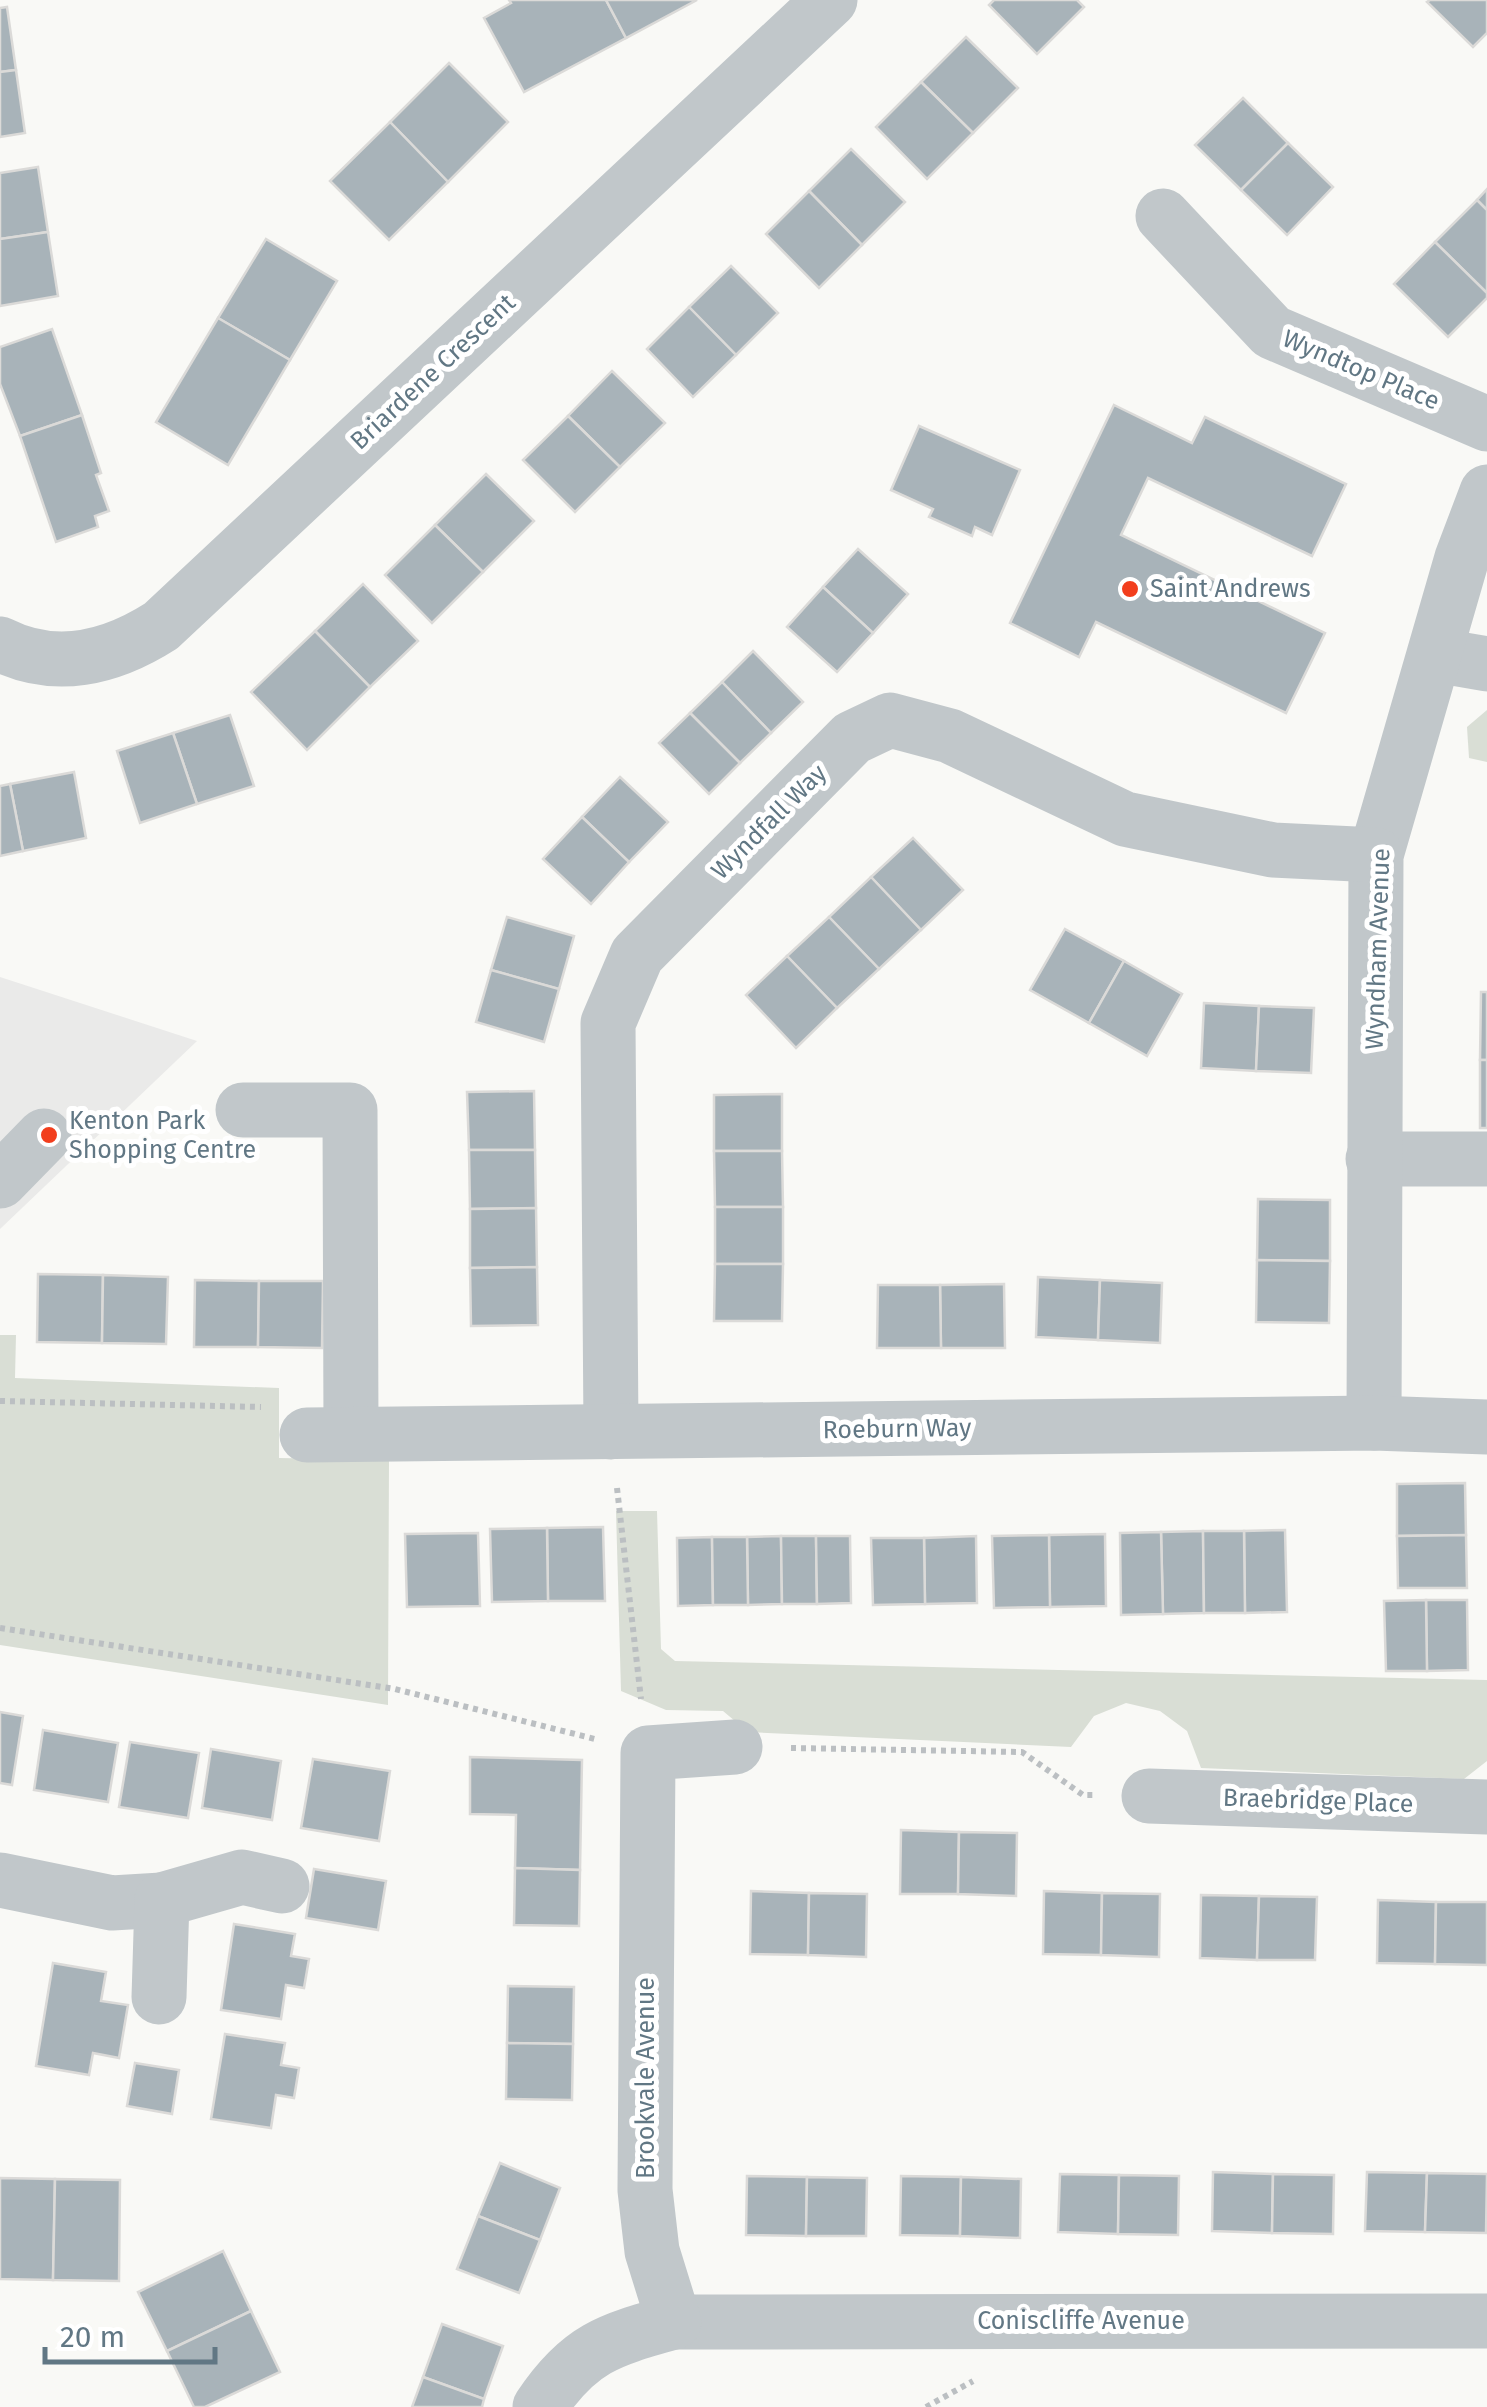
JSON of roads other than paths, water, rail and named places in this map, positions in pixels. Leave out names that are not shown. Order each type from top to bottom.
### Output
[{"type":"street","name":"Briardene Crescent","points":[[0,644],[42,658],[73,660],[105,655],[135,644],[161,626],[830,0]]},
{"type":"street","name":"Wyndtop Place","points":[[1162,216],[1272,332],[1487,424]]},
{"type":"street","name":"Wyndham Avenue","points":[[1374,1422],[1376,855],[1461,660],[1462,558],[1487,492]]},
{"type":"street","name":"Wyndfall Way","points":[[611,1432],[608,1022],[636,955],[852,738],[890,720],[950,736],[1125,819],[1273,850],[1376,855]]},
{"type":"street","name":"Roeburn Way","points":[[243,1110],[350,1110],[329,1435],[1374,1422],[1487,1427]]},
{"type":"street","points":[[0,1181],[44,1136]]},
{"type":"street","points":[[1373,1159],[1487,1159]]},
{"type":"street","name":"Brookvale Avenue","points":[[674,2322],[652,2251],[645,2190],[648,1752],[735,1747]]},
{"type":"street","name":"Braebridge Place","points":[[1149,1796],[1487,1807]]},
{"type":"street","points":[[0,1880],[112,1903],[162,1900],[242,1877],[282,1886]]},
{"type":"street","points":[[159,1997],[162,1900]]},
{"type":"street","name":"Coniscliffe Avenue","points":[[674,2322],[1487,2321]]},
{"type":"street","points":[[540,2407],[562,2375],[612,2339],[674,2322]]},
{"type":"place","name":"Saint Andrews","points":[[1130,589]]},
{"type":"place","name":"Kenton Park Shopping Centre","points":[[49,1135]]}]
